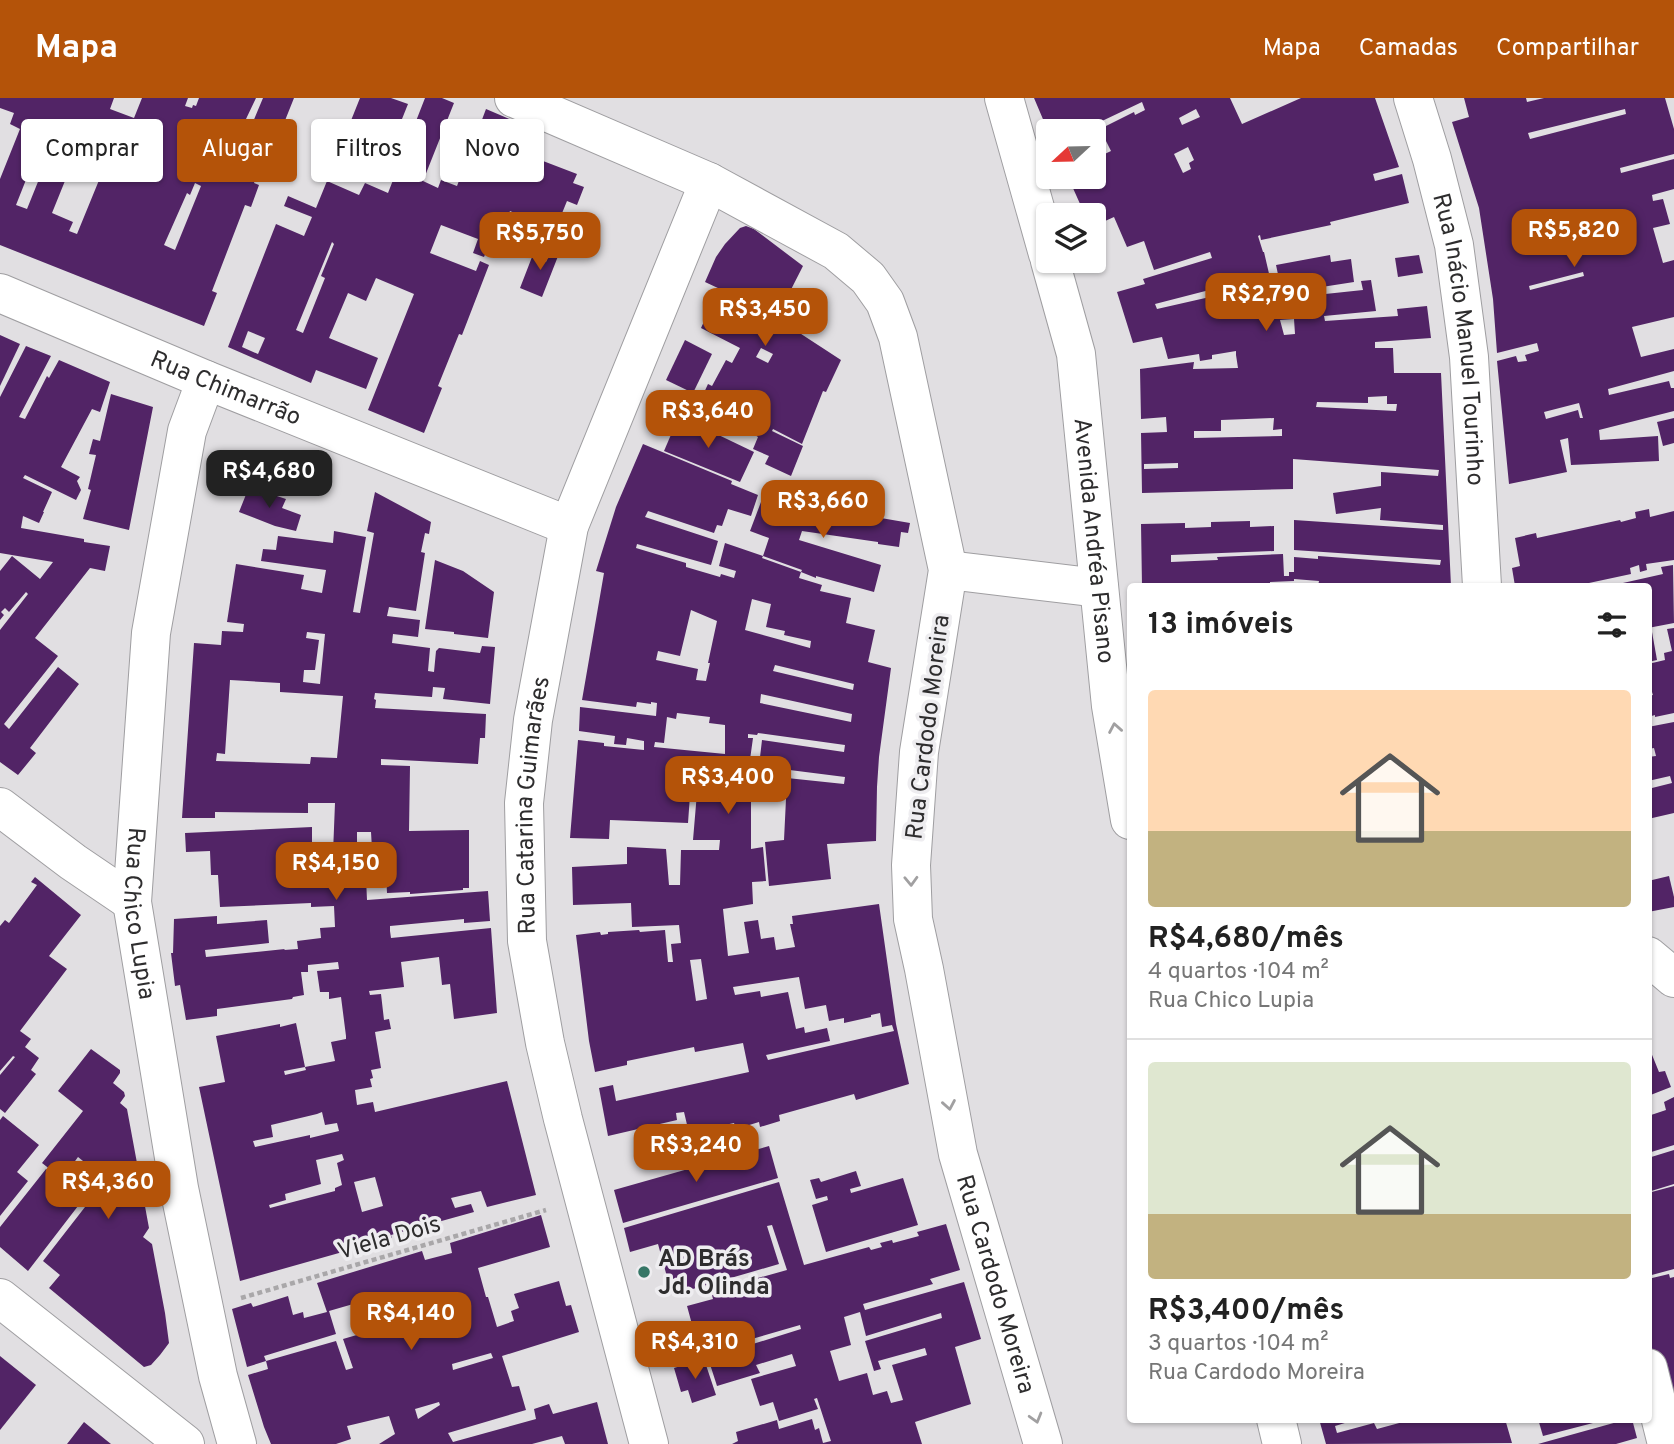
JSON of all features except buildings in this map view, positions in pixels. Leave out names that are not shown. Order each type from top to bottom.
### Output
[{"type":"street","name":"Rua Cardodo Moreira","points":[[514,98],[709,182],[836,251],[868,278],[885,302],[898,337],[948,570],[919,752],[911,865],[913,919],[958,1154],[1043,1444]]},
{"type":"street","points":[[1004,98],[1036,211]]},
{"type":"street","name":"Rua Inácio Manuel Tourinho","points":[[1413,98],[1454,245],[1469,357],[1482,583]]},
{"type":"street","name":"Rua Catarina Guimarães","points":[[649,1444],[545,1043],[527,941],[524,803],[533,720],[569,526],[709,182]]},
{"type":"street","name":"Avenida Andréa Pisano","points":[[1053,273],[1076,354],[1111,706],[1127,802]]},
{"type":"street","name":"Rua Chimarrão","points":[[0,293],[206,380],[569,526]]},
{"type":"street","name":"Rua Chico Lupia","points":[[206,380],[187,431],[151,634],[132,902],[179,1188],[219,1376],[237,1444]]},
{"type":"street","points":[[948,570],[1100,588]]},
{"type":"street","points":[[0,807],[132,902]]},
{"type":"street","points":[[1652,959],[1674,978]]},
{"type":"street","points":[[0,1298],[185,1444]]},
{"type":"street","points":[[1652,1384],[1667,1444]]},
{"type":"street","points":[[1277,1423],[1282,1444]]},
{"type":"path","name":"Viela Dois","points":[[204,1309],[584,1199]]},
{"type":"place","name":"AD Brás Jd. Olinda","points":[[644,1272]]}]
